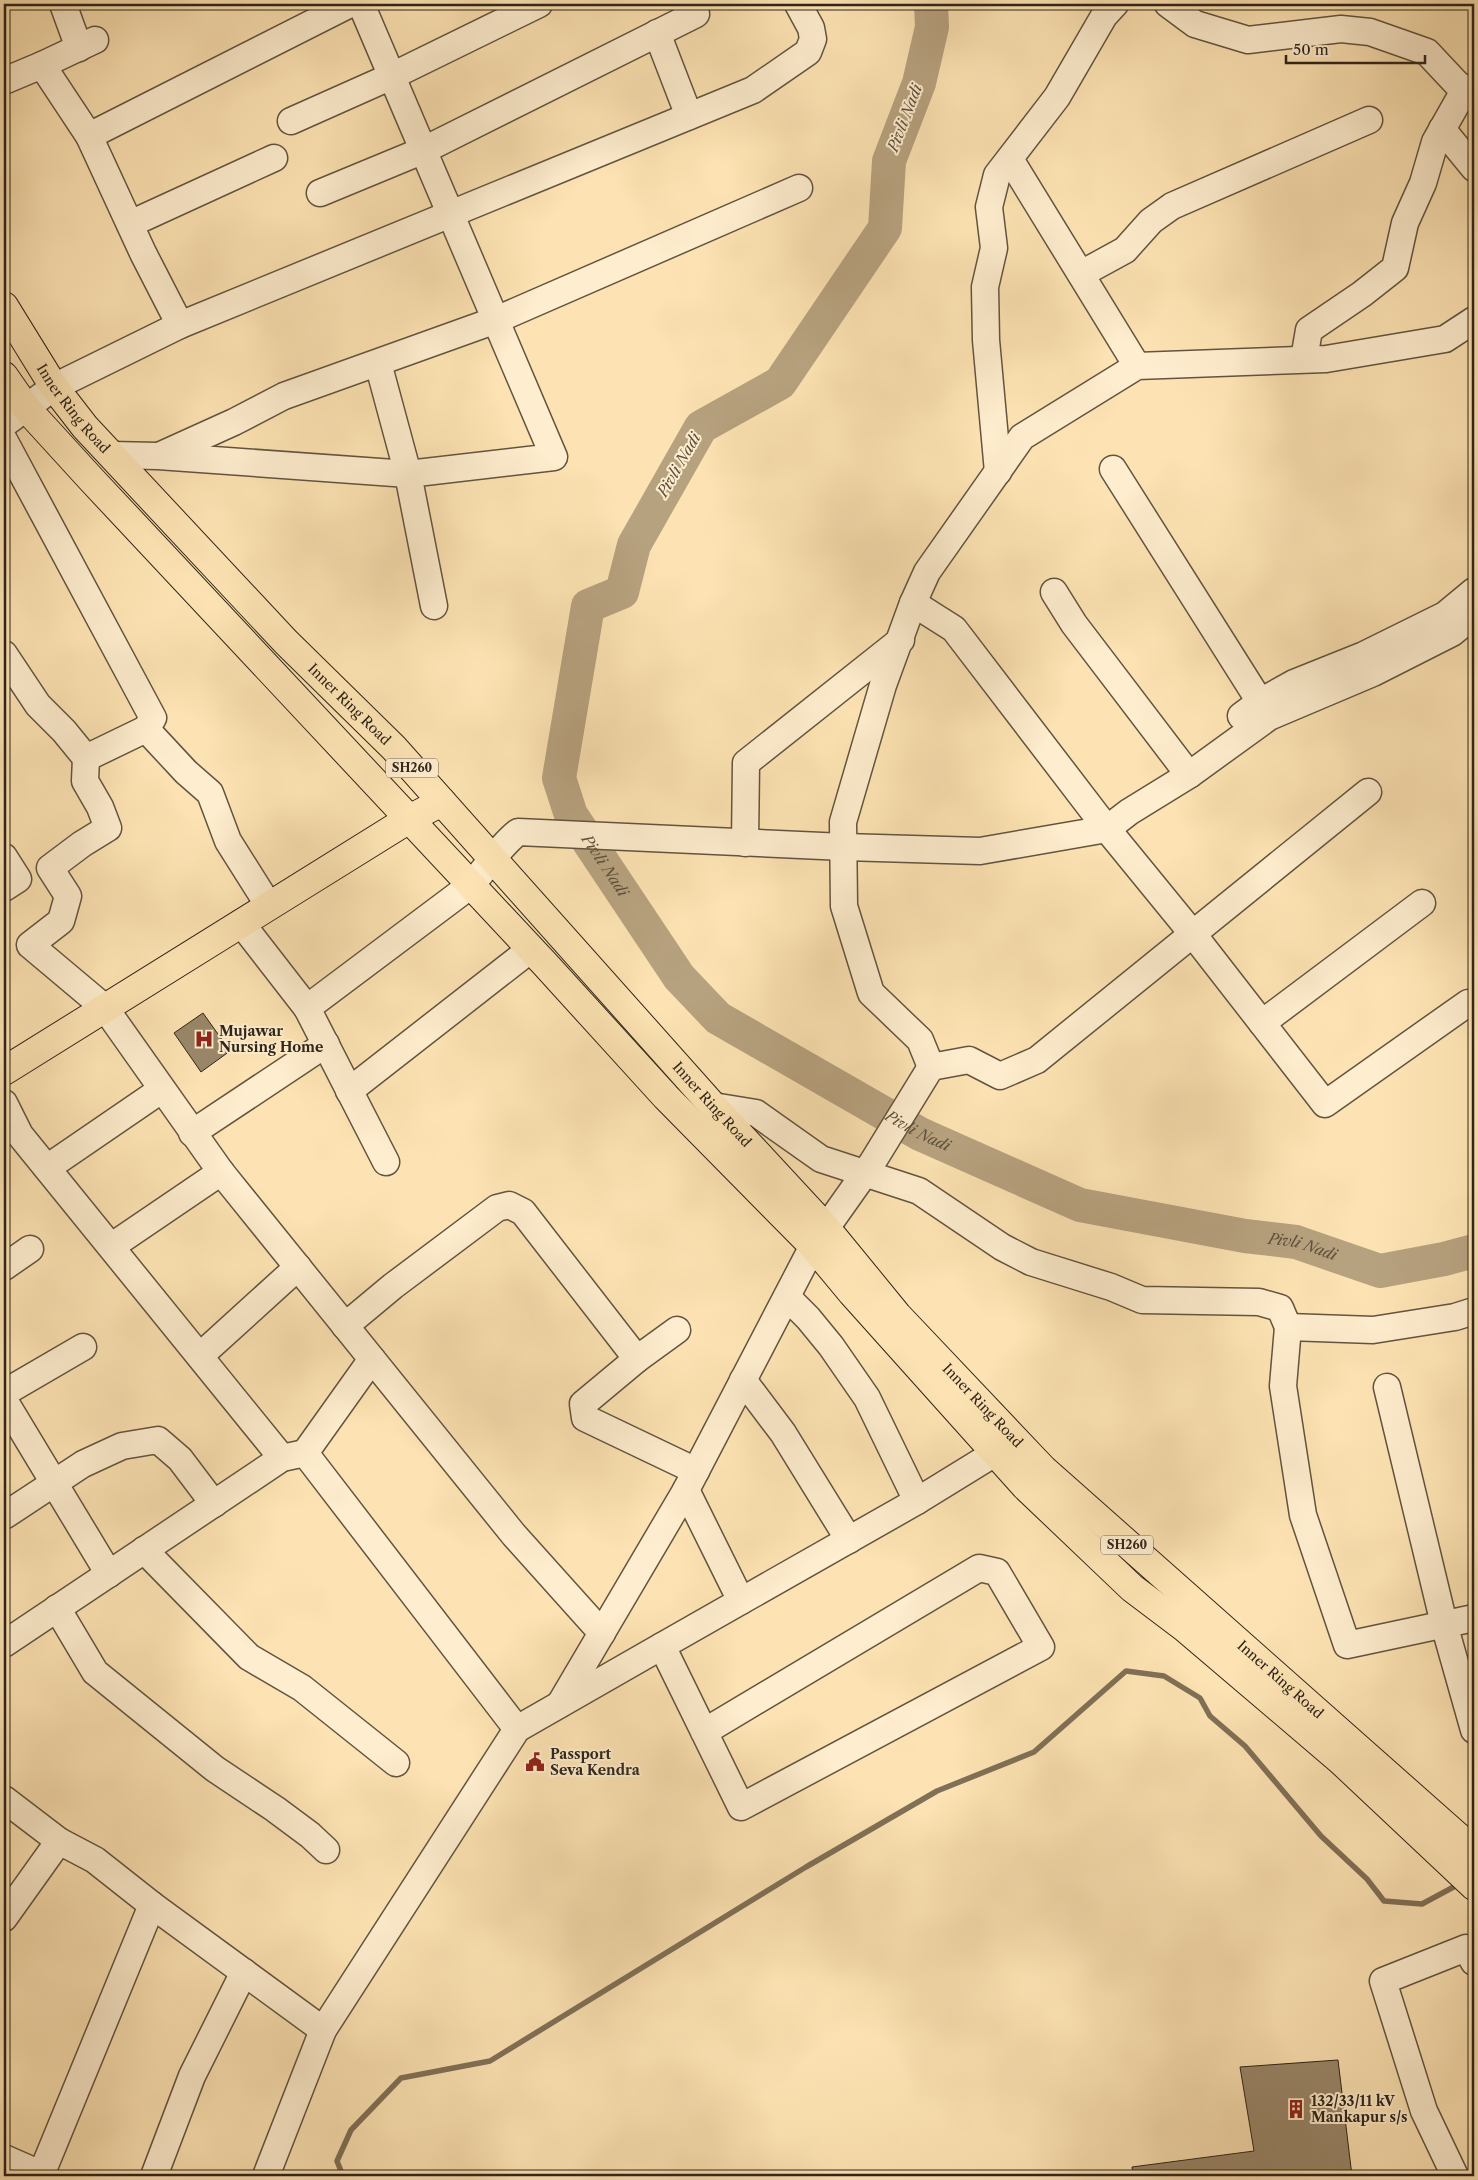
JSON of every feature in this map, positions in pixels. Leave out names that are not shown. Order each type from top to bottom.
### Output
[{"type":"main road","name":"Inner Ring Road","points":[[4,306],[54,387],[85,427],[286,642],[394,748],[713,1106],[820,1237],[852,1293],[1003,1445],[1043,1470],[1465,1843]]},
{"type":"main road","name":"Inner Ring Road","points":[[4,376],[27,409],[531,949],[666,1097],[820,1237]]},
{"type":"main road","points":[[4,1071],[409,819],[442,802]]},
{"type":"main road","name":"Inner Ring Road","points":[[1003,1445],[1025,1486],[1132,1588],[1185,1628],[1340,1760],[1471,1882]]},
{"type":"street","points":[[4,81],[87,44],[63,4]]},
{"type":"street","points":[[89,136],[350,4]]},
{"type":"street","points":[[111,455],[158,456],[408,474],[554,458],[452,214],[361,4]]},
{"type":"street","points":[[291,121],[392,76],[539,4]]},
{"type":"street","points":[[4,424],[27,409],[54,387],[180,325],[753,90],[808,52],[812,39],[811,28],[798,4]]},
{"type":"street","points":[[998,472],[986,340],[985,287],[994,248],[989,207],[997,176],[1057,97],[1104,16],[1115,4]]},
{"type":"street","points":[[1168,4],[1195,24],[1248,40],[1341,29],[1370,32],[1427,52],[1457,84],[1470,92],[1442,129],[1435,142],[1423,183],[1405,224],[1395,268],[1362,294],[1309,330],[1304,359]]},
{"type":"street","points":[[320,193],[424,150],[696,14]]},
{"type":"street","points":[[656,33],[689,116]]},
{"type":"street","points":[[42,65],[89,136],[180,325]]},
{"type":"street","points":[[1082,274],[1125,250],[1151,221],[1172,206],[1369,120]]},
{"type":"street","points":[[1442,129],[1474,168]]},
{"type":"street","points":[[130,224],[274,158]]},
{"type":"street","points":[[1010,159],[1137,366]]},
{"type":"street","points":[[158,456],[234,422],[284,396],[496,320],[799,188]]},
{"type":"street","points":[[931,1067],[920,1040],[871,993],[844,906],[843,822],[884,685],[913,603],[928,572],[1022,438],[1137,366],[1326,358],[1445,339],[1474,320]]},
{"type":"street","points":[[378,363],[408,474],[434,606]]},
{"type":"street","points":[[4,440],[153,718],[146,729],[86,758]]},
{"type":"street","points":[[1113,469],[1265,709]]},
{"type":"street","points":[[307,1008],[471,885],[493,860],[507,840],[518,832],[745,843],[980,851],[1108,829],[1265,709],[1294,683],[1364,655],[1445,615],[1474,591]]},
{"type":"street","points":[[1054,592],[1074,624],[1185,769]]},
{"type":"street","points":[[913,603],[954,630],[1325,1104],[1468,1003]]},
{"type":"street","points":[[1265,709],[1373,673],[1452,633],[1474,615]]},
{"type":"street","points":[[745,843],[746,763],[901,639]]},
{"type":"street","points":[[4,654],[38,705],[64,731],[86,758],[85,781],[100,808],[108,828],[82,844],[50,868],[11,883],[4,857]]},
{"type":"street","points":[[146,729],[186,772],[210,793],[228,841],[269,906]]},
{"type":"street","points":[[560,1704],[691,1481],[787,1296],[820,1237],[868,1169],[931,1067],[969,1060],[1000,1076],[1037,1060],[1368,792]]},
{"type":"street","points":[[50,868],[68,896],[61,921],[30,945],[104,1008],[221,1172],[514,1535],[602,1633]]},
{"type":"street","points":[[1262,1023],[1422,903]]},
{"type":"street","points":[[241,923],[307,1008],[386,1162]]},
{"type":"street","points":[[349,1090],[531,949]]},
{"type":"street","points":[[192,1133],[326,1044]]},
{"type":"street","points":[[47,1168],[161,1090]]},
{"type":"street","points":[[4,1103],[20,1135],[200,1356],[294,1455],[517,1729]]},
{"type":"street","points":[[713,1106],[756,1113],[821,1159],[868,1169],[919,1191],[1002,1247],[1031,1262],[1111,1287],[1142,1300],[1258,1302],[1280,1308],[1288,1327],[1283,1386],[1303,1515],[1347,1646],[1474,1618]]},
{"type":"street","points":[[112,1246],[221,1172]]},
{"type":"street","points":[[345,1326],[393,1286],[496,1208],[509,1204],[523,1212],[637,1360]]},
{"type":"street","points":[[4,1266],[30,1249]]},
{"type":"street","points":[[200,1356],[298,1267]]},
{"type":"street","points":[[787,1296],[808,1318],[830,1346],[867,1398],[917,1501]]},
{"type":"street","points":[[1288,1327],[1373,1330],[1455,1317],[1474,1311]]},
{"type":"street","points":[[677,1330],[583,1404],[585,1418],[691,1481],[741,1601]]},
{"type":"street","points":[[4,1393],[83,1347]]},
{"type":"street","points":[[4,1644],[214,1504],[294,1455],[372,1358]]},
{"type":"street","points":[[743,1380],[783,1433],[849,1540]]},
{"type":"street","points":[[1387,1387],[1444,1624],[1474,1730]]},
{"type":"street","points":[[4,1400],[109,1574]]},
{"type":"street","points":[[4,1516],[84,1464],[122,1446],[158,1440],[180,1459],[214,1504]]},
{"type":"street","points":[[267,2176],[323,2030],[517,1729],[917,1501],[1003,1445]]},
{"type":"street","points":[[144,1550],[249,1657],[302,1688],[396,1763]]},
{"type":"street","points":[[662,1646],[704,1732],[741,1807],[1041,1647],[998,1572],[979,1568],[704,1732]]},
{"type":"street","points":[[57,1608],[95,1672],[214,1769],[275,1809],[310,1835],[326,1850]]},
{"type":"street","points":[[4,1781],[70,1829],[95,1860]]},
{"type":"street","points":[[4,1799],[59,1841],[95,1860],[152,1905],[323,2030]]},
{"type":"street","points":[[4,1918],[59,1841]]},
{"type":"street","points":[[4,2158],[43,2176],[152,1905]]},
{"type":"street","points":[[1455,2176],[1424,2111],[1383,1981],[1466,1948],[1474,1962]]},
{"type":"street","points":[[154,2176],[192,2076],[244,1972]]},
{"type":"building","points":[[203,1013],[230,1051],[201,1072],[174,1033]]},
{"type":"building","name":"132/33/11 kV Mankapur s/s","points":[[1338,2060],[1352,2176],[1133,2176],[1132,2167],[1254,2151],[1240,2067]]},
{"type":"waterway","name":"Pivli Nadi","points":[[931,4],[932,27],[919,83],[889,161],[885,228],[780,383],[701,427],[634,545],[622,592],[588,606],[559,778],[571,815],[679,977],[718,1018],[920,1134],[1080,1205],[1245,1236],[1296,1242],[1380,1271],[1444,1259],[1474,1251]]},
{"type":"waterway","points":[[343,2176],[337,2161],[351,2130],[401,2078],[490,2061],[806,1867],[937,1791],[1034,1752],[1126,1671],[1164,1676],[1200,1698],[1210,1716],[1245,1746],[1321,1836],[1367,1879],[1384,1901],[1422,1904],[1461,1883]]},
{"type":"place","name":"Mujawar Nursing Home","points":[[204,1039]]},
{"type":"place","name":"Passport Seva Kendra","points":[[535,1762]]},
{"type":"place","name":"132/33/11 kV Mankapur s/s","points":[[1296,2109]]}]
